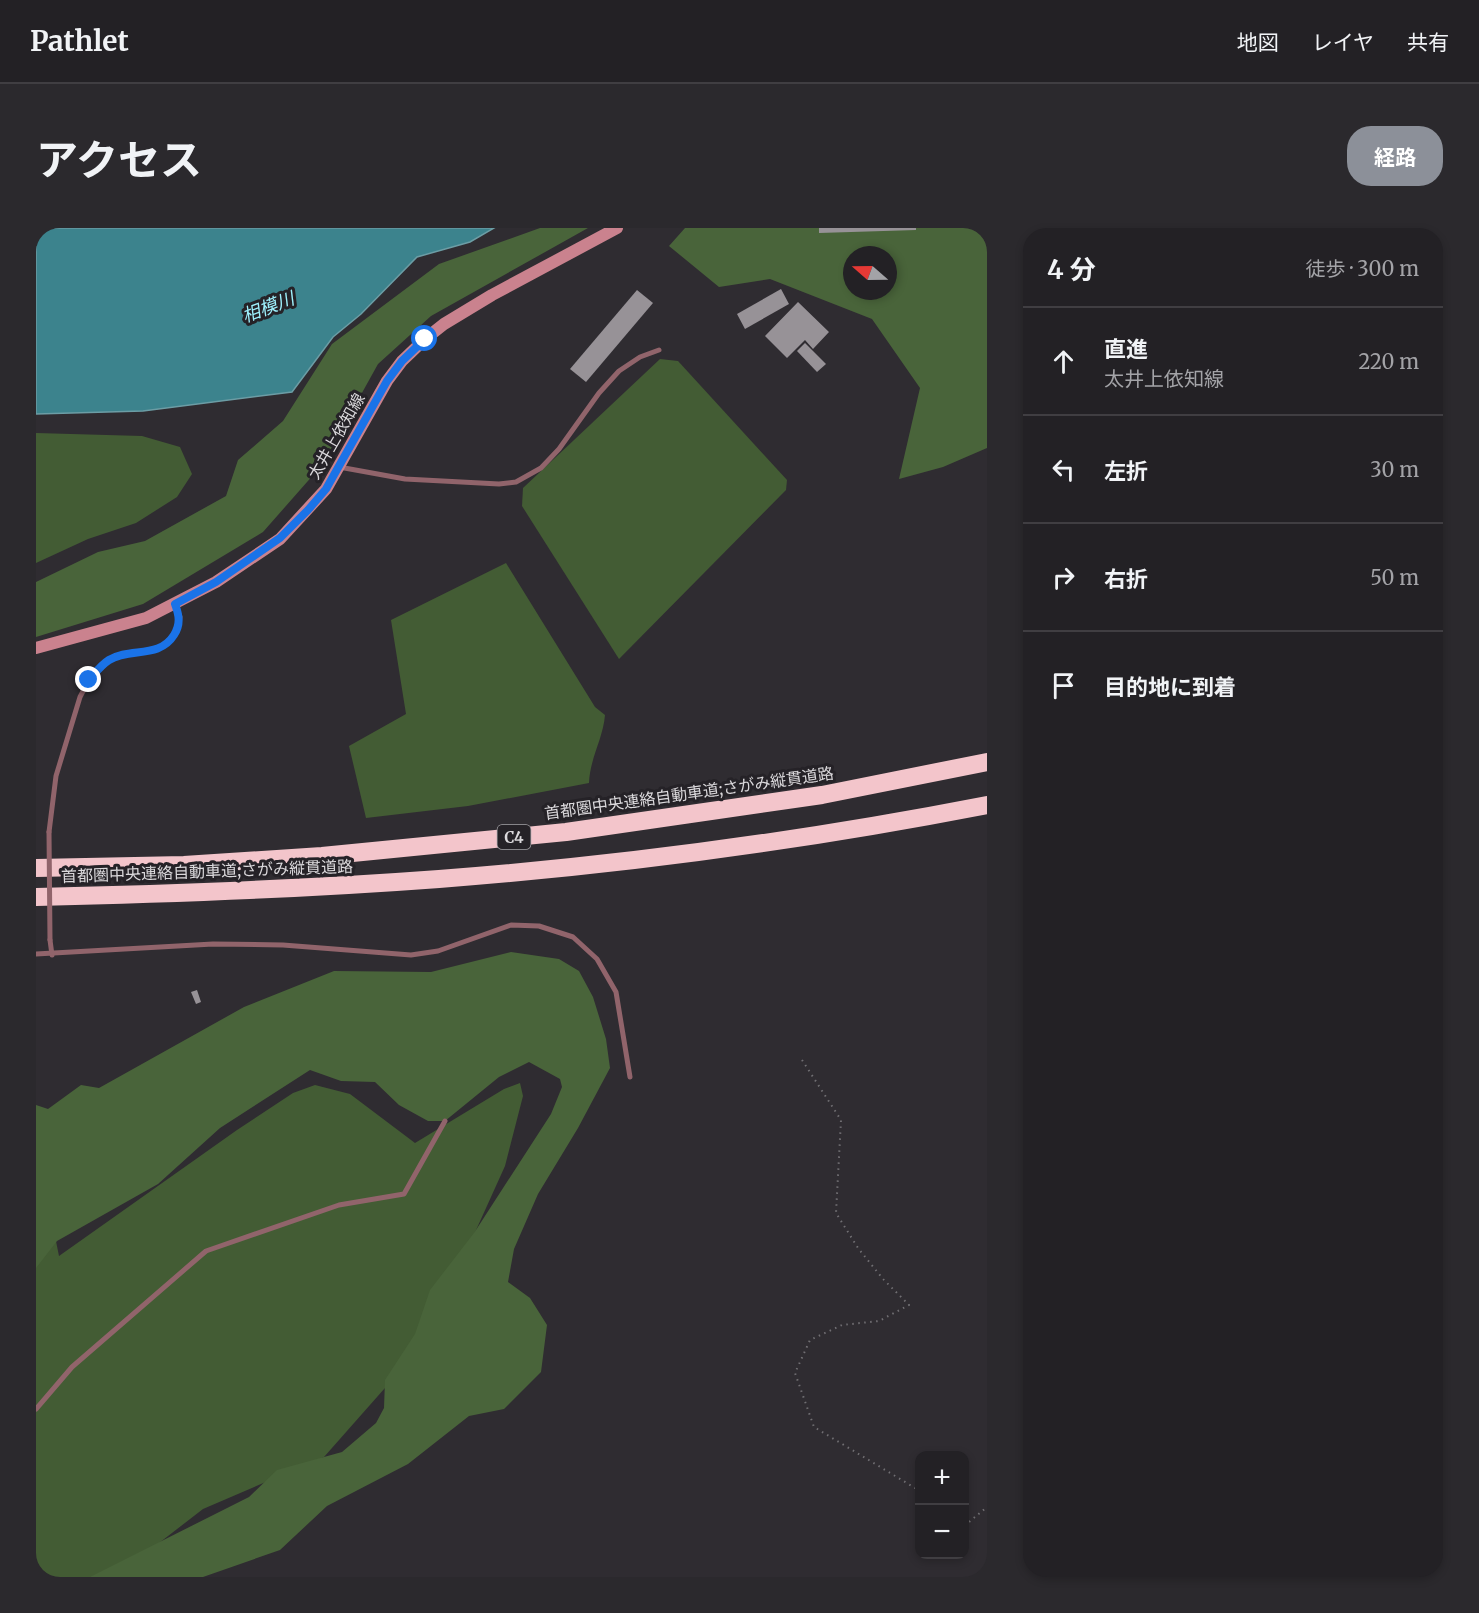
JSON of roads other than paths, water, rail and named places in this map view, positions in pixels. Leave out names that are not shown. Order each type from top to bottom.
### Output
[{"type":"highway","name":"首都圏中央連絡自動車道;さがみ縦貫道路","points":[[36,868],[184,865],[322,856],[566,832],[822,795],[987,762]]},
{"type":"highway","name":"首都圏中央連絡自動車道;さがみ縦貫道路","points":[[36,897],[186,893],[440,879],[714,850],[987,805]]},
{"type":"main road","name":"太井上依知線","points":[[36,648],[146,618],[216,582],[280,538],[326,489],[387,381],[402,361],[425,339],[444,324],[492,295],[617,228]]},
{"type":"lane","points":[[339,467],[405,479],[499,484],[516,482],[541,468],[559,449],[599,393],[619,371],[640,357],[659,350]]},
{"type":"lane","points":[[52,955],[49,832],[56,776],[80,697],[89,680],[109,660],[122,654],[154,650],[164,646],[178,629],[180,617],[175,604]]},
{"type":"lane","points":[[36,954],[52,955],[213,944],[283,945],[411,955],[438,951],[512,925],[539,926],[573,937],[597,959],[616,992],[630,1077]]},
{"type":"lane","points":[[36,1409],[72,1367],[206,1251],[339,1205],[404,1194],[445,1121]]},
{"type":"water","name":"相模川","points":[[36,228],[494,228],[470,242],[417,257],[361,314],[333,337],[292,392],[143,411],[36,414]]}]
